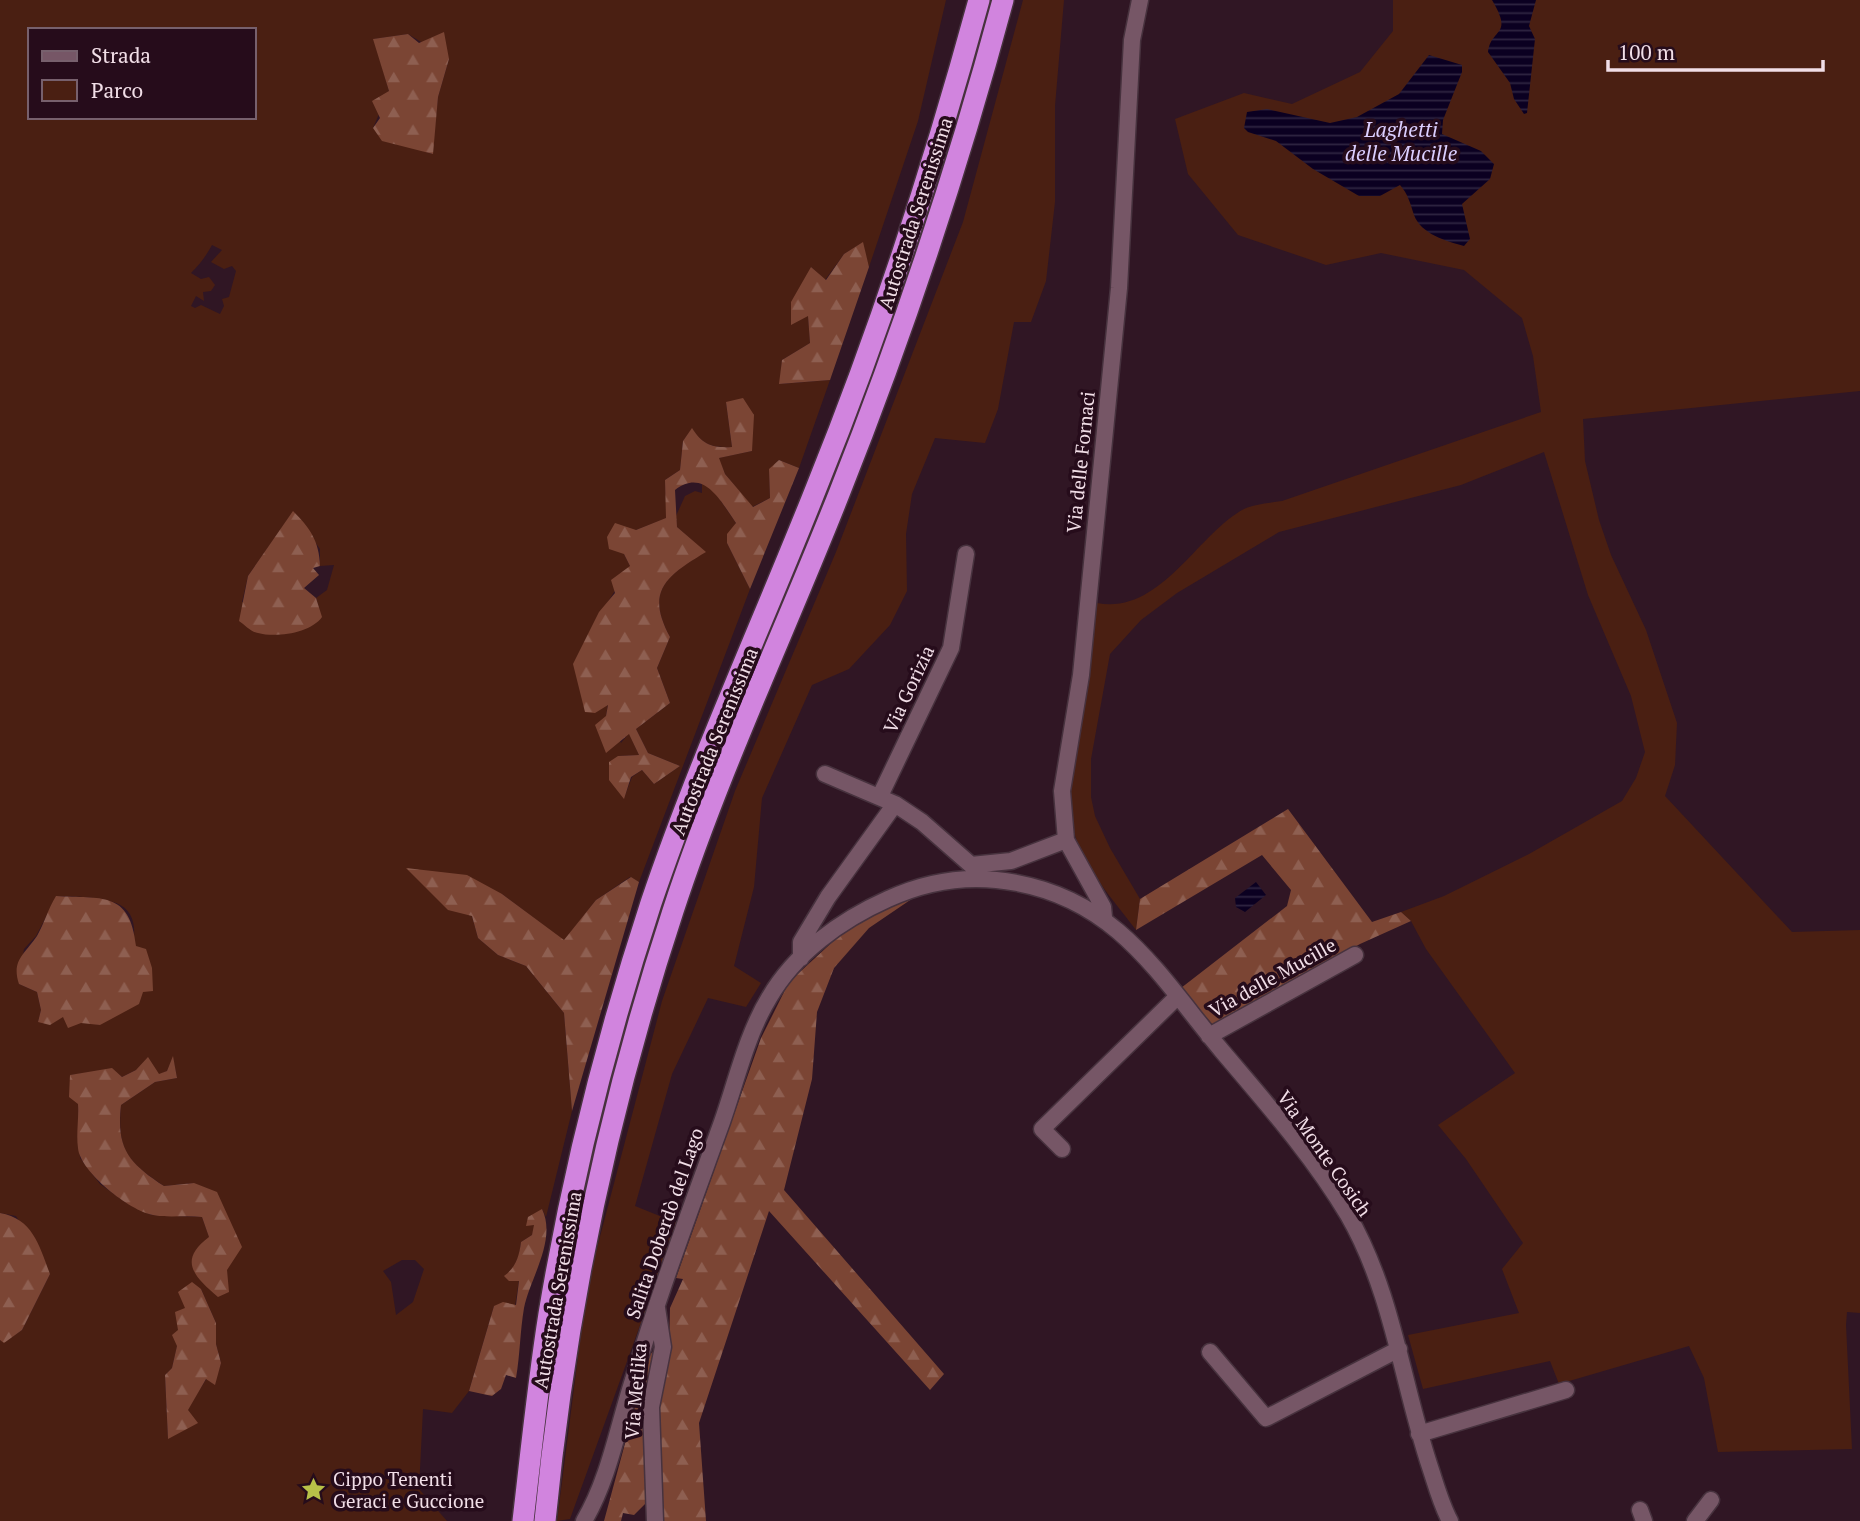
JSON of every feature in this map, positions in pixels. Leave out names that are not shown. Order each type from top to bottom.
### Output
[{"type":"highway","name":"Autostrada Serenissima","points":[[523,1521],[549,1316],[566,1225],[620,1006],[680,819],[817,486],[880,320],[937,146],[979,0]]},
{"type":"highway","name":"Autostrada Serenissima","points":[[545,1521],[573,1319],[592,1216],[614,1112],[642,1012],[703,826],[885,375],[959,153],[1003,0]]},
{"type":"street","name":"Via delle Fornaci","points":[[1104,917],[1104,907],[1066,840],[1062,791],[1081,675],[1119,288],[1132,40],[1140,0]]},
{"type":"street","name":"Via Gorizia","points":[[880,796],[951,648],[966,554]]},
{"type":"street","points":[[825,774],[895,804],[922,822],[971,865],[1011,861],[1066,840]]},
{"type":"street","name":"Salita Doberdò del Lago","points":[[801,958],[801,942],[828,897],[895,804]]},
{"type":"street","name":"Salita Doberdò del Lago","points":[[587,1517],[656,1306],[766,1002],[801,958],[835,929],[866,909],[904,892],[937,882],[1000,880],[1035,886],[1071,898],[1104,917]]},
{"type":"street","name":"Via Monte Cosich","points":[[1104,917],[1133,944],[1178,996],[1283,1124],[1348,1216],[1375,1274],[1399,1349],[1419,1434],[1445,1520]]},
{"type":"street","name":"Via delle Mucille","points":[[1209,1036],[1355,955]]},
{"type":"street","points":[[1062,1149],[1042,1129],[1178,996]]},
{"type":"street","name":"Via Metlika","points":[[655,1521],[651,1407],[663,1347],[656,1306]]},
{"type":"street","points":[[1210,1352],[1266,1418],[1399,1349]]},
{"type":"street","points":[[1419,1434],[1566,1390]]},
{"type":"street","points":[[1696,1521],[1711,1500]]},
{"type":"green space","points":[[0,0],[946,0],[918,121],[869,267],[862,243],[844,254],[825,280],[811,267],[808,315],[810,343],[782,360],[780,384],[830,380],[799,468],[779,460],[769,470],[770,498],[752,507],[725,474],[718,458],[752,451],[726,402],[732,447],[709,444],[700,439],[692,429],[683,441],[680,470],[665,480],[667,518],[636,530],[624,554],[630,566],[592,628],[608,704],[606,716],[621,743],[629,733],[639,755],[618,756],[624,798],[632,777],[642,770],[654,784],[680,766],[648,753],[636,729],[670,703],[657,668],[670,637],[659,608],[660,596],[670,577],[705,552],[677,527],[676,516],[685,496],[695,491],[702,493],[702,482],[714,491],[736,523],[727,543],[750,589],[639,882],[630,877],[596,900],[564,941],[502,894],[472,916],[478,938],[498,955],[526,966],[564,1013],[572,1111],[546,1217],[542,1209],[532,1235],[521,1242],[519,1256],[512,1270],[519,1280],[515,1306],[494,1306],[469,1391],[452,1413],[423,1409],[419,1489],[447,1521],[0,1521],[0,1340],[4,1342],[22,1330],[50,1274],[16,1216],[0,1213]],"holes":[[[408,34],[449,59],[438,97],[432,154],[406,145],[373,128],[389,91],[374,39]],[[212,245],[222,250],[211,262],[224,269],[232,266],[236,271],[229,297],[222,299],[224,306],[220,314],[201,305],[195,308],[191,306],[196,296],[204,301],[203,292],[211,291],[215,285],[209,277],[201,279],[191,273]],[[293,512],[320,549],[320,566],[334,565],[327,590],[316,598],[321,616],[242,602],[248,576]],[[57,896],[109,901],[128,912],[134,925],[129,960],[100,1025],[64,1016],[38,1022],[41,1010],[37,992],[19,984],[24,949],[36,936]],[[173,1058],[177,1078],[155,1082],[121,1105],[123,1144],[133,1162],[164,1186],[194,1183],[229,1292],[202,1217],[151,1215],[125,1202],[100,1184],[80,1158],[78,1104],[71,1075],[112,1069],[122,1077],[136,1070],[159,1075],[167,1071]],[[402,1260],[415,1260],[424,1269],[413,1302],[396,1315],[391,1282],[383,1271]],[[201,1289],[216,1323],[216,1344],[221,1363],[214,1384],[207,1378],[168,1439],[165,1375],[172,1368],[186,1308]]]},
{"type":"green space","points":[[1023,0],[1064,0],[1055,106],[1055,202],[1046,281],[1031,322],[1014,322],[998,409],[985,443],[935,438],[912,494],[906,534],[907,591],[890,625],[849,669],[812,685],[762,798],[754,887],[734,966],[761,983],[746,1007],[708,998],[672,1074],[635,1206],[677,1223],[570,1519],[557,1521],[587,1286],[662,1001],[735,791],[836,552],[963,222]]},
{"type":"green space","points":[[1393,0],[1860,0],[1860,391],[1583,419],[1585,461],[1599,520],[1611,555],[1646,630],[1677,723],[1675,765],[1665,796],[1792,932],[1860,930],[1860,1313],[1847,1312],[1846,1325],[1852,1449],[1718,1452],[1704,1378],[1689,1346],[1559,1384],[1550,1361],[1423,1389],[1408,1335],[1519,1313],[1502,1269],[1523,1243],[1466,1159],[1438,1125],[1515,1073],[1426,949],[1411,921],[1401,912],[1444,896],[1529,854],[1622,801],[1636,778],[1645,752],[1631,696],[1588,595],[1544,452],[1461,485],[1279,532],[1177,593],[1141,620],[1110,654],[1091,759],[1091,797],[1095,816],[1140,899],[1136,930],[1096,877],[1077,841],[1072,818],[1073,759],[1097,603],[1120,603],[1140,597],[1159,585],[1210,536],[1244,509],[1282,501],[1541,412],[1533,356],[1522,318],[1464,270],[1381,253],[1326,265],[1238,235],[1188,174],[1175,119],[1244,93],[1292,104],[1360,72],[1393,31]]},
{"type":"green space","points":[[444,32],[449,59],[438,97],[433,154],[382,141],[373,128],[380,118],[372,101],[389,91],[373,39],[408,34],[419,43]]},
{"type":"green space","points":[[863,242],[869,267],[830,380],[779,384],[782,360],[810,343],[808,316],[791,325],[791,302],[811,267],[826,280],[844,254]]},
{"type":"green space","points":[[743,398],[754,415],[752,451],[719,458],[725,474],[753,507],[770,498],[769,469],[779,460],[799,468],[750,589],[727,543],[727,534],[736,523],[724,505],[703,485],[685,484],[675,490],[677,527],[706,552],[670,577],[660,596],[659,608],[670,637],[657,668],[670,703],[636,729],[648,753],[680,766],[654,784],[642,770],[631,777],[624,799],[609,780],[609,762],[618,756],[639,755],[629,734],[606,753],[595,725],[606,716],[608,705],[595,713],[585,712],[573,664],[599,612],[615,593],[611,580],[630,566],[624,554],[609,549],[607,537],[615,523],[636,530],[666,518],[665,480],[680,470],[683,441],[692,428],[709,444],[732,447],[726,402]]},
{"type":"green space","points":[[293,511],[309,529],[318,549],[320,566],[313,568],[319,575],[304,588],[316,598],[322,617],[310,627],[293,633],[274,635],[255,632],[239,621],[248,576]]},
{"type":"green space","points":[[1288,809],[1372,922],[1401,912],[1411,921],[1360,944],[1213,1025],[1181,988],[1287,906],[1291,890],[1262,855],[1136,930],[1140,899]]},
{"type":"green space","points":[[406,868],[467,875],[502,894],[564,940],[596,900],[631,877],[639,882],[572,1111],[564,1013],[526,966],[498,955],[478,938],[472,916],[448,910]]},
{"type":"green space","points":[[919,894],[869,928],[834,968],[817,1012],[812,1079],[784,1190],[944,1374],[930,1390],[769,1211],[699,1423],[706,1521],[661,1521],[657,1413],[669,1354],[670,1308],[683,1279],[676,1278],[761,1038],[789,982],[840,935],[886,908]]},
{"type":"green space","points":[[56,896],[100,898],[120,906],[133,928],[136,946],[146,949],[152,968],[153,991],[143,992],[139,1004],[100,1025],[81,1023],[68,1028],[63,1017],[50,1025],[38,1022],[41,1010],[37,992],[19,984],[18,963],[37,936]]},
{"type":"green space","points":[[173,1056],[177,1078],[155,1082],[121,1105],[123,1144],[134,1162],[164,1186],[194,1183],[217,1192],[242,1247],[227,1270],[229,1292],[218,1297],[202,1283],[193,1268],[194,1254],[209,1237],[202,1217],[153,1215],[132,1206],[97,1179],[87,1168],[78,1148],[78,1104],[69,1097],[70,1075],[112,1068],[122,1077],[136,1070],[148,1057],[159,1074],[167,1071]]},
{"type":"green space","points":[[542,1209],[546,1221],[544,1246],[524,1308],[516,1378],[506,1375],[501,1389],[492,1396],[469,1391],[494,1306],[503,1302],[516,1305],[519,1281],[509,1281],[504,1276],[516,1261],[521,1242],[532,1235],[534,1225],[526,1226],[528,1217]]},
{"type":"green space","points":[[0,1213],[11,1216],[27,1227],[38,1244],[50,1274],[22,1330],[4,1343],[0,1340]]},
{"type":"green space","points":[[192,1282],[201,1289],[216,1323],[216,1344],[221,1363],[215,1385],[206,1379],[188,1410],[198,1423],[168,1439],[165,1375],[172,1368],[177,1346],[172,1335],[178,1330],[175,1312],[185,1308],[178,1292]]},
{"type":"green space","points":[[653,1352],[656,1359],[644,1414],[646,1503],[634,1515],[623,1513],[621,1521],[604,1521],[649,1355]]},
{"type":"water","points":[[1492,0],[1536,0],[1529,26],[1535,39],[1527,113],[1524,114],[1514,99],[1510,83],[1488,52],[1501,26]]},
{"type":"water","name":"Laghetti delle Mucille","points":[[1429,55],[1462,65],[1462,72],[1443,120],[1442,134],[1481,151],[1494,164],[1490,179],[1462,204],[1470,239],[1464,246],[1435,236],[1422,227],[1417,222],[1407,195],[1400,185],[1380,196],[1359,196],[1313,169],[1276,141],[1248,132],[1244,128],[1247,112],[1267,109],[1330,123],[1357,117],[1399,94]]},
{"type":"water","points":[[1256,882],[1266,895],[1245,912],[1236,907],[1235,898]]},
{"type":"place","name":"Cippo Tenenti Geraci e Guccione","points":[[313,1489]]}]
